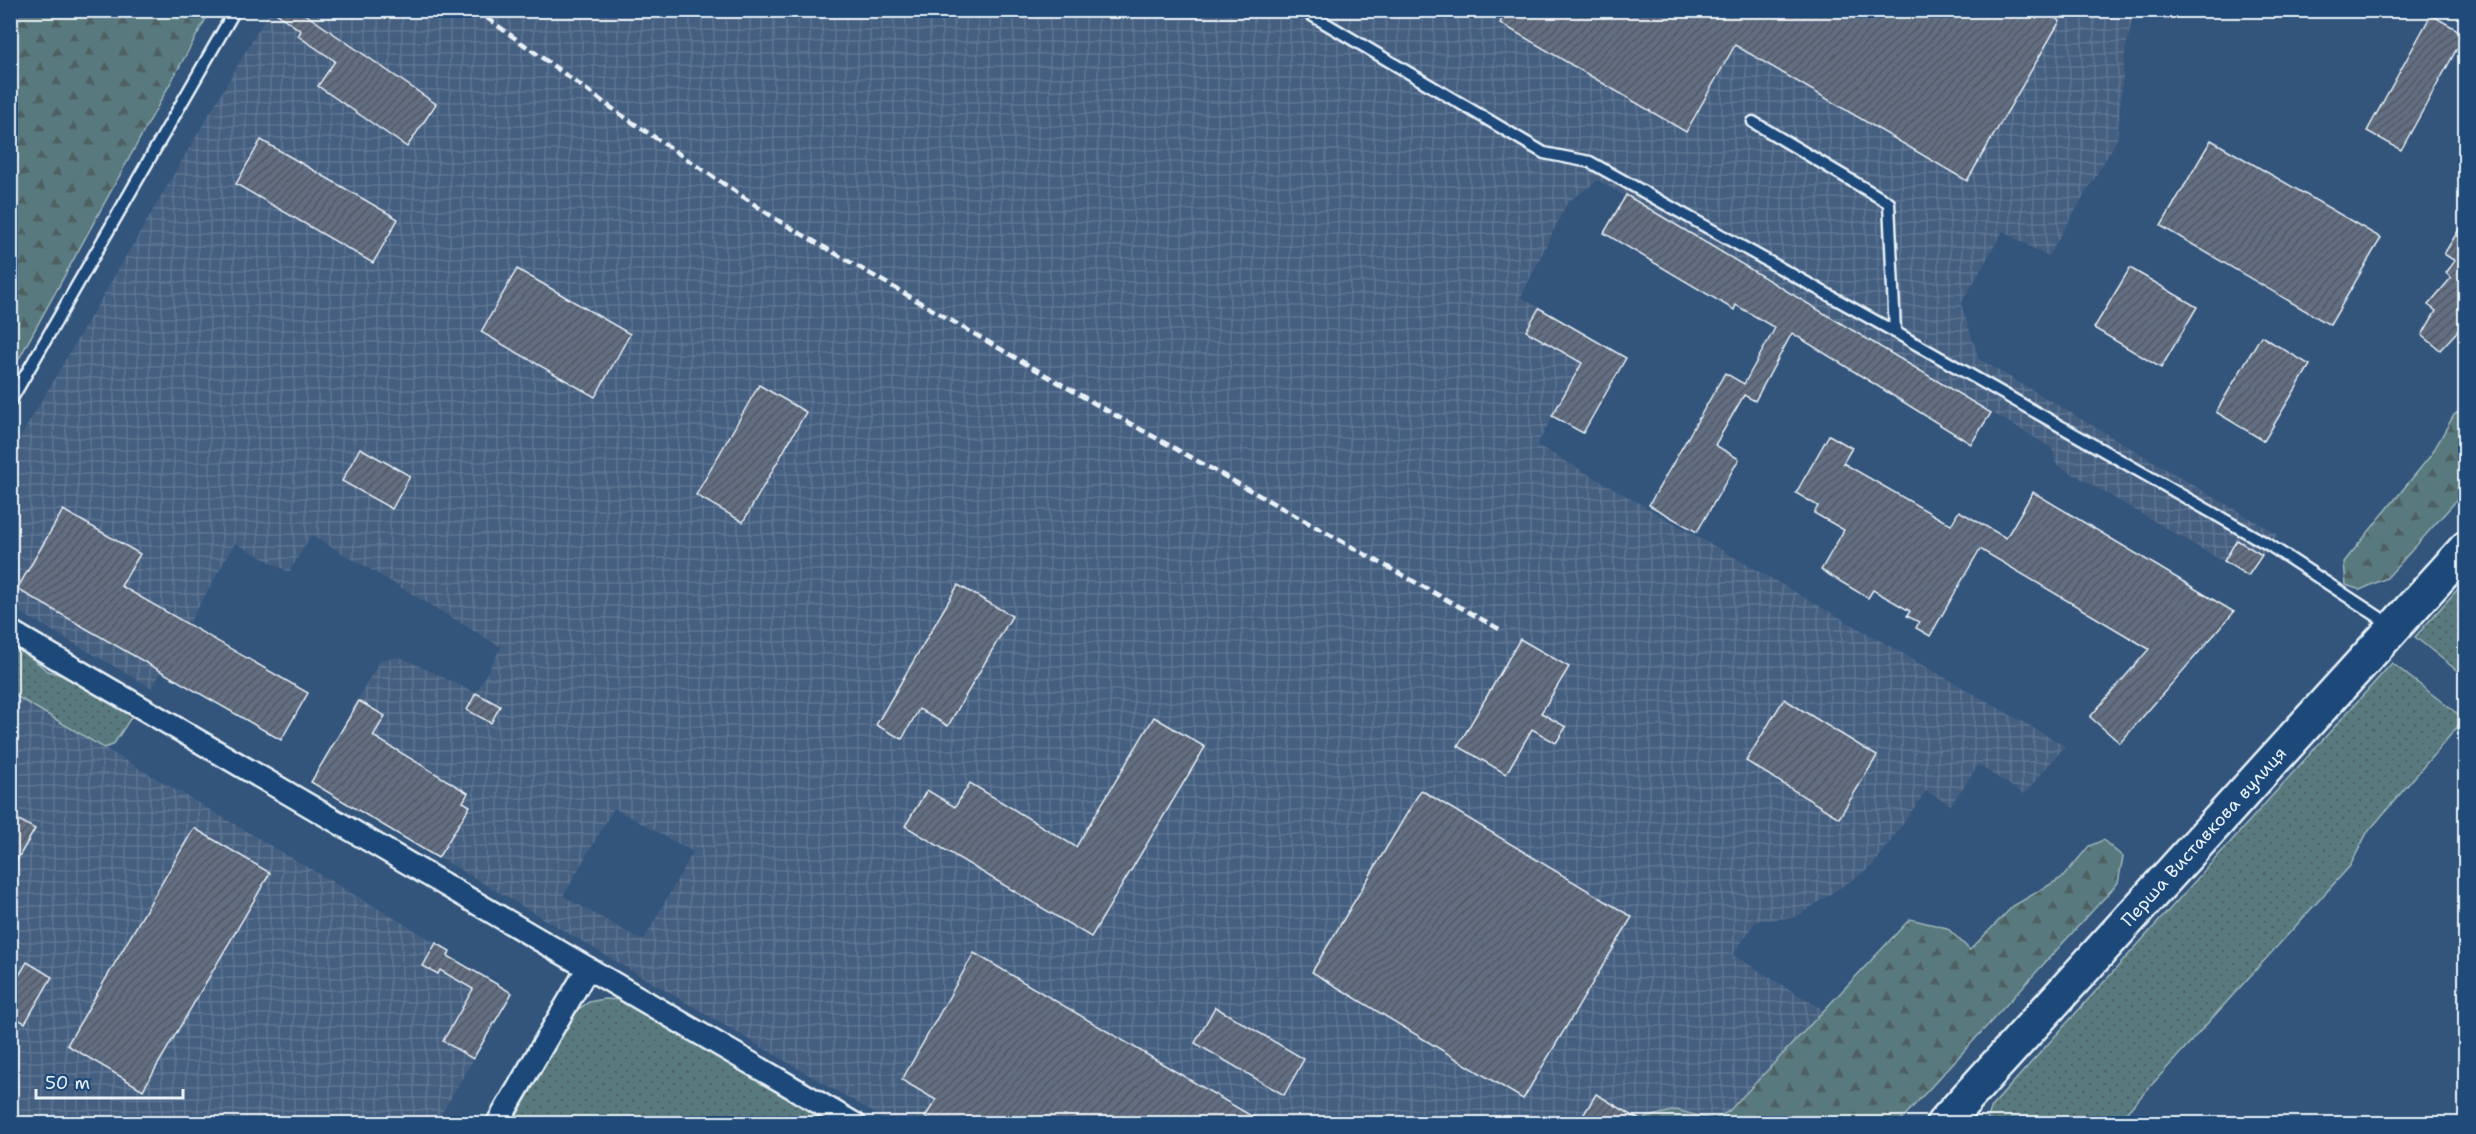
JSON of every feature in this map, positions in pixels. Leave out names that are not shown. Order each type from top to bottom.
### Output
[{"type":"main road","name":"Перша Виставкова вулиця","points":[[1943,1124],[2466,548]]},
{"type":"street","points":[[10,631],[855,1124]]},
{"type":"street","points":[[497,1124],[588,968]]},
{"type":"lane","points":[[10,402],[235,10]]},
{"type":"lane","points":[[1303,10],[1544,153],[1590,162],[1896,332],[2269,545],[2394,627]]},
{"type":"lane","points":[[1753,122],[1889,202],[1896,332]]},
{"type":"shaded area","points":[[270,10],[2134,11],[2125,52],[2117,140],[2048,257],[2003,231],[1961,304],[1979,359],[2278,535],[2248,576],[2056,464],[2052,448],[1598,180],[1567,203],[1521,297],[1539,308],[1526,331],[1582,363],[1537,445],[2065,746],[2024,794],[1978,765],[1951,805],[1926,791],[1873,866],[1796,917],[1756,921],[1733,955],[1843,1022],[1751,1124],[891,1123],[311,782],[380,660],[400,657],[476,693],[501,647],[311,535],[289,572],[235,543],[152,688],[11,607],[11,453]],"holes":[[[614,808],[693,852],[643,941],[563,896]]]},
{"type":"shaded area","points":[[11,693],[450,951],[448,956],[512,993],[436,1123],[11,1124]]},
{"type":"green space","points":[[10,11],[210,11],[11,373]]},
{"type":"green space","points":[[2465,407],[2465,491],[2387,578],[2360,590],[2346,585],[2344,562],[2431,455],[2454,415]]},
{"type":"green space","points":[[2465,581],[2465,677],[2415,637]]},
{"type":"green space","points":[[11,642],[48,671],[75,679],[132,716],[113,745],[104,748],[11,693]]},
{"type":"green space","points":[[2392,663],[2464,719],[2367,833],[2350,866],[2117,1123],[1986,1123],[1992,1106]]},
{"type":"green space","points":[[2103,840],[2123,857],[2118,883],[1898,1123],[1642,1124],[1645,1118],[1676,1110],[1714,1120],[1729,1111],[1910,919],[1947,928],[1970,950],[2013,906],[2063,877],[2089,846]]},
{"type":"green space","points":[[604,999],[623,1000],[842,1124],[512,1124],[575,1011],[589,1002]]},
{"type":"building","points":[[272,10],[299,10],[436,104],[407,147],[318,86],[335,61],[298,36],[301,31]]},
{"type":"building","points":[[1506,10],[2042,10],[2060,21],[1967,181],[1735,45],[1686,132],[1500,23]]},
{"type":"building","points":[[2431,15],[2465,34],[2401,150],[2367,131]]},
{"type":"building","points":[[261,140],[398,219],[373,263],[236,184]]},
{"type":"building","points":[[2211,140],[2381,238],[2330,325],[2161,226]]},
{"type":"building","points":[[1626,195],[1991,413],[1971,444],[1792,333],[1755,401],[1744,395],[1715,445],[1739,459],[1697,532],[1649,505],[1725,373],[1744,384],[1775,328],[1736,305],[1734,310],[1604,233]]},
{"type":"building","points":[[2466,218],[2466,322],[2440,350],[2422,335],[2436,311],[2428,305],[2451,278],[2446,273],[2455,261],[2444,254]]},
{"type":"building","points":[[2130,268],[2197,307],[2161,368],[2094,328]]},
{"type":"building","points":[[517,269],[630,334],[595,397],[481,332]]},
{"type":"building","points":[[1539,308],[1626,358],[1583,433],[1552,416],[1582,363],[1526,331]]},
{"type":"building","points":[[2261,336],[2310,365],[2264,441],[2216,412]]},
{"type":"building","points":[[759,385],[806,412],[743,522],[696,495]]},
{"type":"building","points":[[1829,435],[1852,448],[1843,463],[1951,525],[1959,511],[2006,538],[2033,492],[2234,612],[2120,743],[2090,717],[2149,649],[1980,549],[1930,636],[1916,628],[1919,622],[1907,616],[1910,611],[1873,590],[1868,598],[1821,570],[1844,530],[1814,513],[1818,506],[1796,493]]},
{"type":"building","points":[[360,448],[410,476],[392,509],[342,481]]},
{"type":"building","points":[[63,510],[140,554],[121,586],[308,693],[281,740],[17,589]]},
{"type":"building","points":[[2237,540],[2262,555],[2248,576],[2224,561]]},
{"type":"building","points":[[958,585],[1012,616],[948,726],[919,709],[902,739],[876,725]]},
{"type":"building","points":[[1520,639],[1569,667],[1541,713],[1566,727],[1556,743],[1532,729],[1506,774],[1458,746]]},
{"type":"building","points":[[476,693],[500,706],[491,723],[467,710]]},
{"type":"building","points":[[1784,699],[1877,756],[1839,818],[1746,761]]},
{"type":"building","points":[[359,701],[385,716],[373,736],[468,793],[463,802],[470,806],[438,858],[311,782]]},
{"type":"building","points":[[1154,717],[1205,747],[1091,937],[905,826],[927,790],[955,807],[970,783],[1076,847]]},
{"type":"building","points":[[1421,790],[1632,917],[1523,1099],[1312,972]]},
{"type":"building","points":[[10,815],[35,829],[10,872]]},
{"type":"building","points":[[194,828],[270,873],[143,1090],[67,1045]]},
{"type":"building","points":[[436,943],[450,951],[448,956],[512,993],[473,1059],[443,1041],[473,989],[440,970],[438,974],[423,966]]},
{"type":"building","points":[[974,953],[1265,1124],[936,1124],[925,1117],[936,1100],[902,1080]]},
{"type":"building","points":[[27,962],[52,977],[25,1023],[10,1015],[10,990]]},
{"type":"building","points":[[1215,1007],[1304,1059],[1284,1095],[1195,1043]]},
{"type":"building","points":[[1596,1094],[1647,1124],[1578,1124]]},
{"type":"railway","points":[[476,10],[620,114],[779,221],[1113,414],[1501,630]]}]
